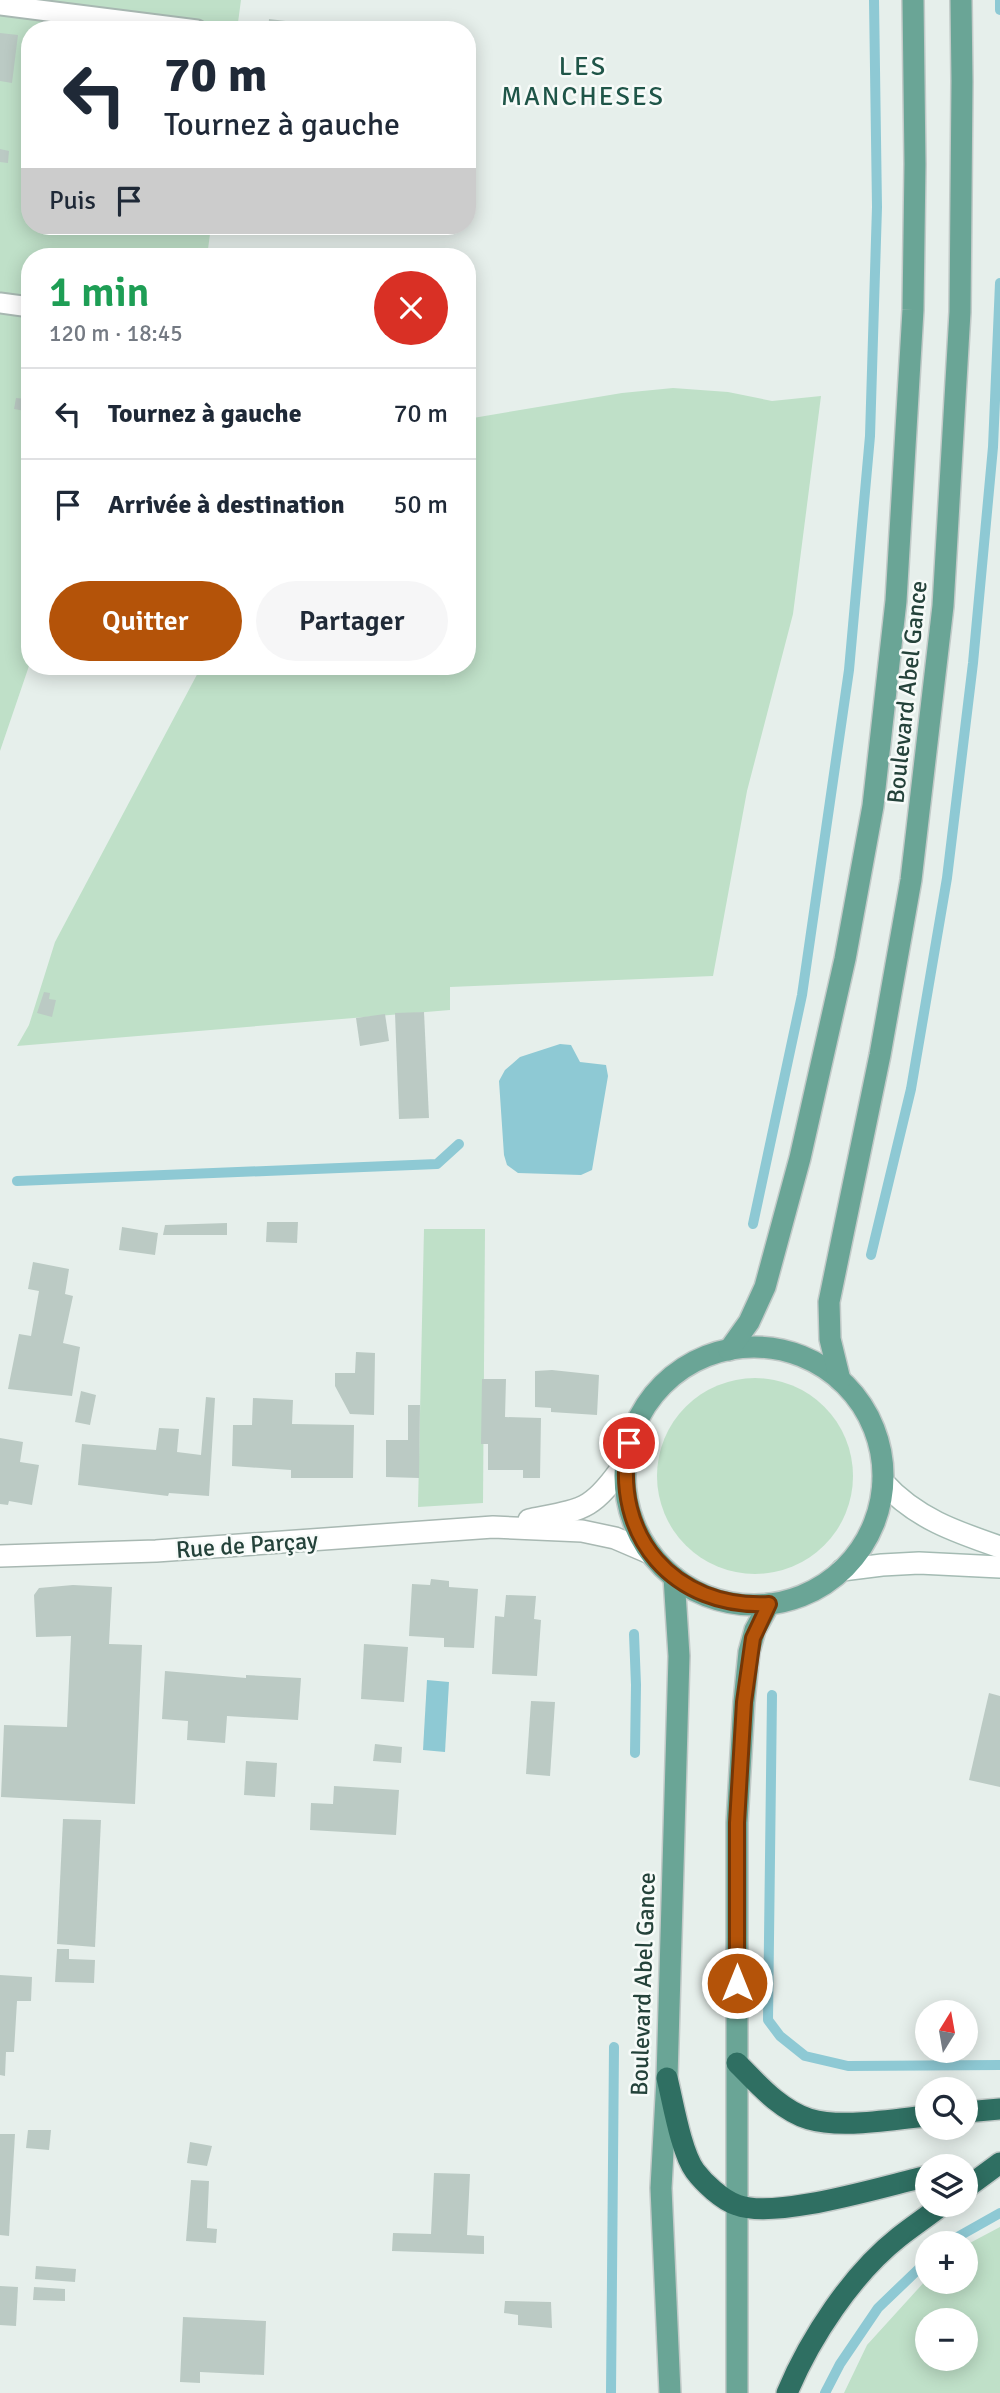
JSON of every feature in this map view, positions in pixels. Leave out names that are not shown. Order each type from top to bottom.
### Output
[{"type":"highway","points":[[737,2063],[762,2089],[786,2108],[809,2119],[844,2123],[915,2117]]},
{"type":"highway","points":[[667,2078],[684,2146],[694,2169],[712,2188],[737,2205],[770,2209],[808,2204],[915,2179]]},
{"type":"highway","points":[[978,2111],[1000,2109]]},
{"type":"highway","points":[[978,2165],[1000,2160]]},
{"type":"highway","points":[[978,2178],[1000,2160]]},
{"type":"highway","points":[[787,2393],[816,2336],[866,2270],[897,2238],[926,2217]]},
{"type":"main road","name":"Boulevard Abel Gance","points":[[729,1350],[758,1305],[797,1171],[845,959],[873,806],[896,601],[910,363],[915,164],[914,0]]},
{"type":"main road","name":"Boulevard Abel Gance","points":[[840,1380],[830,1339],[829,1302],[880,1055],[911,880],[943,606],[960,312],[961,0]]},
{"type":"main road","points":[[752,1348],[776,1349],[799,1356],[821,1366],[840,1380],[863,1408],[881,1453],[883,1482],[878,1512],[867,1539],[856,1556],[842,1570],[808,1593],[769,1604],[729,1602],[691,1588],[674,1577],[650,1553],[638,1533],[629,1511],[625,1487],[625,1463],[636,1424],[658,1390],[690,1364],[729,1350],[752,1348]]},
{"type":"main road","name":"Boulevard Abel Gance","points":[[670,2393],[660,2188],[667,2078],[679,1656],[674,1577]]},
{"type":"main road","points":[[737,2393],[737,1823],[744,1702],[751,1645],[755,1630],[769,1604]]},
{"type":"street","name":"Rue de Parçay","points":[[0,1556],[156,1551],[493,1527],[579,1511],[597,1500],[625,1463]]},
{"type":"street","points":[[883,1482],[905,1505],[929,1520],[1000,1547]]},
{"type":"street","name":"Rue de Parçay","points":[[493,1527],[582,1531],[615,1538],[650,1553]]},
{"type":"street","points":[[842,1570],[919,1563],[1000,1567]]},
{"type":"lane","points":[[0,5],[126,21]]},
{"type":"lane","points":[[0,303],[21,306]]},
{"type":"green space","points":[[0,0],[241,0],[238,21],[21,21],[21,235],[210,235],[208,248],[21,248],[21,675],[26,675],[0,751]]},
{"type":"green space","points":[[673,388],[728,392],[772,401],[821,396],[793,614],[747,791],[713,976],[450,987],[450,1010],[17,1046],[29,1025],[55,942],[197,675],[476,675],[476,417],[622,393]]},
{"type":"green space","points":[[424,1229],[485,1229],[483,1503],[418,1507]]},
{"type":"green space","points":[[755,1378],[792,1386],[824,1407],[845,1439],[853,1476],[845,1513],[824,1545],[792,1566],[755,1574],[718,1566],[686,1545],[665,1513],[657,1476],[665,1439],[686,1407],[718,1386]]},
{"type":"green space","points":[[1000,2227],[1000,2393],[844,2393],[867,2345],[915,2292],[978,2294],[978,2239]]},
{"type":"water","points":[[560,1044],[571,1045],[580,1062],[606,1065],[608,1076],[592,1170],[581,1175],[518,1173],[507,1165],[504,1155],[499,1081],[505,1070],[520,1057]]},
{"type":"water","points":[[427,1680],[449,1682],[445,1752],[423,1750]]},
{"type":"building","points":[[0,33],[18,35],[12,83],[0,81]]},
{"type":"building","points":[[0,149],[9,151],[8,163],[0,162]]},
{"type":"building","points":[[16,398],[21,398],[21,410],[14,409]]},
{"type":"building","points":[[44,992],[50,993],[49,999],[56,1000],[52,1017],[37,1013]]},
{"type":"building","points":[[424,1012],[429,1118],[399,1119],[395,1013]]},
{"type":"building","points":[[385,1014],[389,1041],[360,1046],[356,1018]]},
{"type":"building","points":[[267,1222],[298,1222],[297,1243],[266,1242]]},
{"type":"building","points":[[227,1223],[227,1235],[163,1235],[165,1225]]},
{"type":"building","points":[[122,1227],[158,1233],[155,1255],[119,1250]]},
{"type":"building","points":[[33,1262],[69,1269],[65,1294],[73,1296],[63,1343],[80,1347],[72,1396],[8,1389],[19,1334],[31,1336],[39,1291],[28,1289]]},
{"type":"building","points":[[356,1352],[375,1353],[374,1415],[350,1414],[335,1386],[335,1373],[355,1373]]},
{"type":"building","points":[[535,1371],[599,1375],[597,1415],[551,1412],[551,1408],[535,1407]]},
{"type":"building","points":[[482,1379],[506,1379],[505,1417],[541,1418],[540,1478],[523,1478],[523,1470],[488,1470],[488,1444],[481,1444]]},
{"type":"building","points":[[81,1391],[96,1395],[90,1425],[75,1422]]},
{"type":"building","points":[[206,1397],[215,1398],[209,1496],[169,1493],[168,1496],[78,1485],[82,1444],[156,1450],[159,1428],[179,1429],[177,1452],[201,1455]]},
{"type":"building","points":[[253,1398],[293,1400],[292,1424],[354,1425],[353,1478],[291,1478],[291,1470],[232,1466],[233,1425],[252,1425]]},
{"type":"building","points":[[408,1405],[420,1405],[419,1478],[386,1477],[386,1440],[408,1440]]},
{"type":"building","points":[[0,1438],[23,1442],[20,1462],[39,1465],[32,1505],[9,1501],[8,1505],[0,1504]]},
{"type":"building","points":[[431,1579],[449,1581],[449,1587],[478,1589],[474,1648],[444,1647],[444,1638],[409,1636],[412,1584],[430,1585]]},
{"type":"building","points":[[73,1585],[112,1587],[109,1644],[142,1645],[135,1804],[1,1797],[4,1725],[67,1727],[71,1636],[36,1637],[34,1595],[39,1588]]},
{"type":"building","points":[[506,1595],[536,1596],[534,1619],[541,1620],[537,1676],[492,1674],[495,1616],[504,1617]]},
{"type":"building","points":[[364,1644],[408,1647],[404,1702],[361,1699]]},
{"type":"building","points":[[165,1671],[246,1678],[246,1675],[301,1678],[298,1720],[227,1716],[225,1743],[187,1740],[188,1721],[162,1719]]},
{"type":"building","points":[[989,1693],[1000,1696],[1000,1787],[969,1780]]},
{"type":"building","points":[[531,1701],[555,1702],[550,1776],[526,1774]]},
{"type":"building","points":[[375,1744],[402,1747],[401,1763],[373,1761]]},
{"type":"building","points":[[246,1761],[277,1763],[275,1797],[244,1795]]},
{"type":"building","points":[[334,1786],[399,1790],[396,1835],[310,1830],[311,1803],[333,1804]]},
{"type":"building","points":[[63,1819],[101,1820],[95,1947],[57,1944]]},
{"type":"building","points":[[57,1949],[69,1949],[69,1959],[95,1960],[94,1983],[55,1982]]},
{"type":"building","points":[[0,1975],[32,1977],[31,2001],[17,2001],[14,2052],[6,2052],[5,2076],[0,2075]]},
{"type":"building","points":[[28,2130],[51,2130],[49,2150],[26,2148]]},
{"type":"building","points":[[0,2134],[15,2134],[9,2236],[0,2235]]},
{"type":"building","points":[[190,2142],[212,2146],[207,2166],[187,2163]]},
{"type":"building","points":[[434,2173],[470,2174],[467,2235],[484,2236],[484,2254],[392,2251],[393,2233],[431,2234]]},
{"type":"building","points":[[191,2180],[209,2181],[207,2228],[217,2229],[216,2243],[186,2241]]},
{"type":"building","points":[[36,2266],[76,2269],[75,2282],[35,2279]]},
{"type":"building","points":[[0,2286],[18,2287],[16,2326],[0,2325]]},
{"type":"building","points":[[34,2287],[65,2289],[65,2301],[33,2300]]},
{"type":"building","points":[[505,2301],[551,2302],[552,2328],[518,2325],[518,2315],[504,2313]]},
{"type":"building","points":[[183,2317],[266,2321],[264,2375],[200,2372],[200,2383],[180,2382]]},
{"type":"waterway","points":[[753,1224],[802,995],[849,670],[870,436],[877,207],[874,0]]},
{"type":"waterway","points":[[1000,0],[1000,10]]},
{"type":"waterway","points":[[871,1255],[911,1089],[947,878],[973,663],[993,447],[1000,283]]},
{"type":"waterway","points":[[17,1181],[437,1164],[459,1144]]},
{"type":"waterway","points":[[634,1634],[635,1753]]},
{"type":"waterway","points":[[772,1695],[768,2020],[780,2036],[805,2056],[848,2066],[1000,2065]]},
{"type":"waterway","points":[[611,2393],[614,2047]]},
{"type":"waterway","points":[[968,2231],[1000,2213]]},
{"type":"waterway","points":[[825,2393],[840,2364],[878,2308],[915,2272]]},
{"type":"district","name":"LES MANCHESES","points":[[583,82]]},
{"type":"route","points":[[629,1443],[625,1463],[625,1487],[629,1511],[638,1533],[661,1566],[691,1588],[709,1597],[749,1605],[769,1604],[755,1630],[749,1652],[744,1702],[737,1823],[737,1983]]}]
